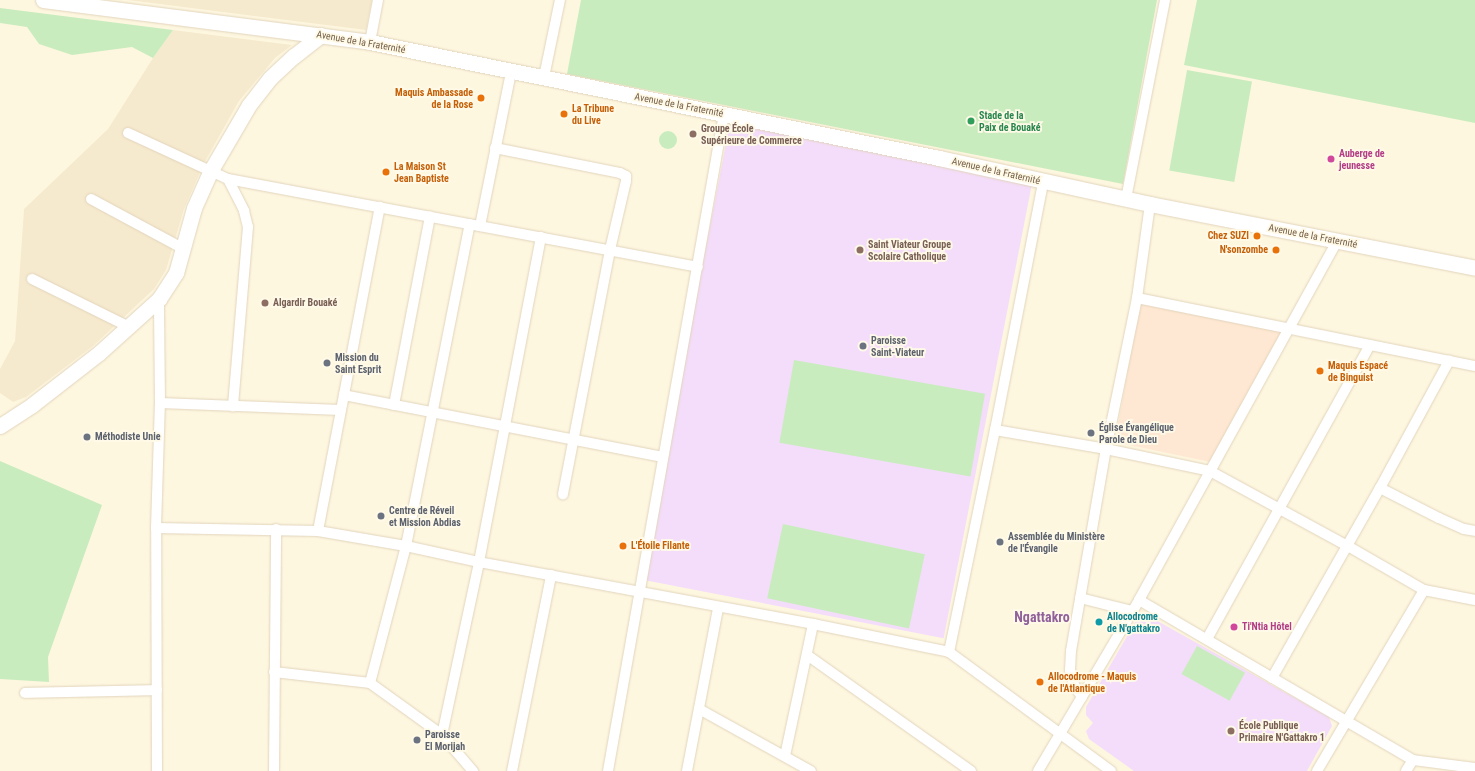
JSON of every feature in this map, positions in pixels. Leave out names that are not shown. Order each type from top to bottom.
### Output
[{"type":"street","name":"Avenue de la Fraternité","points":[[43,0],[370,42],[511,72],[939,158],[1043,182],[1150,204],[1475,268]]},
{"type":"street","points":[[370,42],[378,0]]},
{"type":"street","points":[[544,78],[560,0]]},
{"type":"street","points":[[1126,199],[1165,0]]},
{"type":"street","points":[[0,426],[62,383],[129,327],[159,299],[176,273],[184,249],[194,208],[211,170],[249,105],[270,78],[294,56],[321,35]]},
{"type":"street","points":[[480,226],[511,72]]},
{"type":"street","points":[[608,771],[724,114]]},
{"type":"street","points":[[128,133],[228,179],[698,267]]},
{"type":"street","points":[[495,148],[620,173],[626,176],[562,495]]},
{"type":"street","points":[[228,179],[244,211],[248,227],[234,406]]},
{"type":"street","points":[[949,652],[996,430],[1043,182]]},
{"type":"street","points":[[91,199],[184,249]]},
{"type":"street","points":[[1082,698],[1074,685],[1070,670],[1071,651],[1106,449],[1137,298],[1150,204]]},
{"type":"street","points":[[318,531],[380,207]]},
{"type":"street","points":[[394,405],[430,216]]},
{"type":"street","points":[[370,683],[406,546],[470,224]]},
{"type":"street","points":[[442,735],[479,562],[541,237]]},
{"type":"street","points":[[1038,771],[1139,600],[1210,470],[1291,328],[1337,241]]},
{"type":"street","points":[[32,279],[129,327]]},
{"type":"street","points":[[1137,298],[1475,366]]},
{"type":"street","points":[[157,771],[156,528],[160,403],[159,299]]},
{"type":"street","points":[[1207,639],[1370,345]]},
{"type":"street","points":[[1272,678],[1346,545],[1380,488],[1449,361]]},
{"type":"street","points":[[344,395],[505,426],[572,441],[663,457]]},
{"type":"street","points":[[160,403],[341,410]]},
{"type":"street","points":[[996,430],[1106,449],[1210,470],[1424,590],[1475,600]]},
{"type":"street","points":[[1380,488],[1439,518],[1464,529],[1475,531]]},
{"type":"street","points":[[156,528],[276,529],[318,531],[406,546],[479,562],[718,608],[813,624],[949,652],[1112,771]]},
{"type":"street","points":[[274,771],[276,529]]},
{"type":"street","points":[[512,771],[551,575]]},
{"type":"street","points":[[1317,771],[1348,722],[1424,590]]},
{"type":"street","points":[[1080,598],[1132,611]]},
{"type":"street","points":[[1139,600],[1413,760],[1475,768]]},
{"type":"street","points":[[687,771],[718,608]]},
{"type":"street","points":[[785,756],[813,624]]},
{"type":"street","points":[[807,655],[971,771]]},
{"type":"street","points":[[274,672],[370,683],[442,735],[473,771]]},
{"type":"street","points":[[25,693],[157,690]]},
{"type":"street","points":[[699,708],[811,771]]},
{"type":"street","points":[[1406,771],[1413,760]]},
{"type":"shaded area","points":[[128,0],[372,0],[366,30]]},
{"type":"shaded area","points":[[173,30],[292,45],[275,58],[239,101],[203,165],[184,209],[166,270],[154,289],[93,346],[26,397],[13,402],[0,393],[0,369],[15,341],[24,209],[108,129],[153,58]]},
{"type":"shaded area","points":[[730,123],[1032,182],[944,638],[641,579]]},
{"type":"shaded area","points":[[1140,302],[1282,331],[1210,462],[1115,442]]},
{"type":"shaded area","points":[[1140,614],[1145,614],[1329,717],[1332,726],[1307,771],[1134,771],[1089,739],[1086,731],[1093,723],[1086,715],[1086,707]]},
{"type":"green space","name":"Stade de la Paix de Bouaké","points":[[581,0],[1157,0],[1123,184],[567,74]]},
{"type":"green space","points":[[1197,0],[1475,0],[1475,123],[1184,65]]},
{"type":"green space","points":[[0,8],[173,30],[153,58],[132,47],[72,55],[39,44],[27,27],[0,23]]},
{"type":"green space","points":[[1187,70],[1252,81],[1234,182],[1169,170]]},
{"type":"green space","points":[[668,131],[674,134],[677,140],[674,146],[668,149],[662,146],[659,140],[662,134]]},
{"type":"green space","points":[[794,360],[985,394],[970,476],[779,443]]},
{"type":"green space","points":[[0,461],[102,505],[48,657],[49,682],[0,679]]},
{"type":"green space","points":[[783,524],[925,554],[909,628],[767,598]]},
{"type":"green space","points":[[1197,646],[1245,673],[1230,701],[1181,674]]},
{"type":"place","name":"Maquis Ambassade de la Rose","points":[[481,98]]},
{"type":"place","name":"La Tribune du Live","points":[[564,114]]},
{"type":"place","name":"Stade de la Paix de Bouaké","points":[[971,121]]},
{"type":"place","name":"Groupe École Supérieure de Commerce","points":[[693,134]]},
{"type":"place","name":"Auberge de jeunesse","points":[[1331,159]]},
{"type":"place","name":"La Maison St Jean Baptiste","points":[[386,172]]},
{"type":"place","name":"Chez SUZI","points":[[1257,236]]},
{"type":"place","name":"Saint Viateur Groupe Scolaire Catholique","points":[[860,250]]},
{"type":"place","name":"N'sonzombe","points":[[1276,250]]},
{"type":"place","name":"Algardir Bouaké","points":[[265,303]]},
{"type":"place","name":"Paroisse Saint-Viateur","points":[[863,346]]},
{"type":"place","name":"Mission du Saint Esprit","points":[[327,363]]},
{"type":"place","name":"Maquis Espacé de Binguist","points":[[1320,371]]},
{"type":"place","name":"Église Évangélique Parole de Dieu","points":[[1091,433]]},
{"type":"place","name":"Méthodiste Unie","points":[[87,437]]},
{"type":"place","name":"Centre de Réveil et Mission Abdias","points":[[381,516]]},
{"type":"place","name":"Assemblée du Ministère de l'Évangile","points":[[1000,542]]},
{"type":"place","name":"L'Étoile Filante","points":[[623,546]]},
{"type":"place","name":"Allocodrome de N'gattakro","points":[[1099,622]]},
{"type":"place","name":"Ti'Ntia Hôtel","points":[[1234,627]]},
{"type":"place","name":"Allocodrome - Maquis de l'Atlantique","points":[[1040,682]]},
{"type":"place","name":"École Publique Primaire N'Gattakro 1","points":[[1231,731]]},
{"type":"place","name":"Paroisse El Morijah","points":[[417,740]]},
{"type":"district","name":"Ngattakro","points":[[1042,617]]}]
